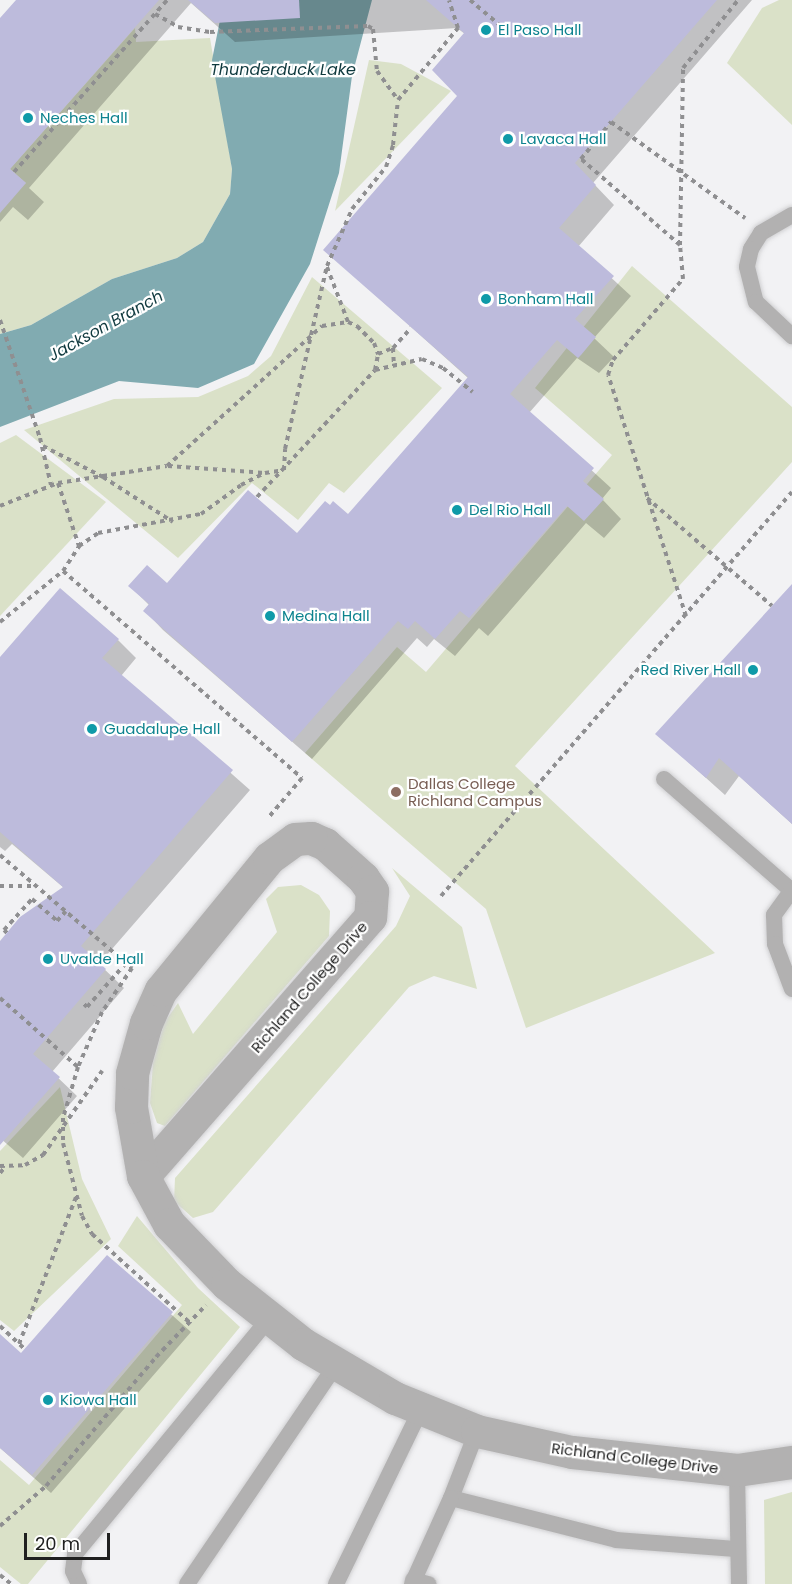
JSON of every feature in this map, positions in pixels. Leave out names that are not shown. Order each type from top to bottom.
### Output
[{"type":"street","name":"Richland College Drive","points":[[143,1176],[370,917],[372,891],[325,844],[311,838],[295,839],[269,858],[161,990],[146,1023],[132,1073],[131,1107],[143,1176],[157,1207],[174,1230],[227,1284],[268,1320],[335,1366],[420,1409],[477,1431],[572,1452],[737,1470],[792,1462]]},
{"type":"lane","points":[[792,215],[761,233],[752,249],[747,267],[749,285],[756,302],[792,336]]},
{"type":"lane","points":[[663,779],[792,890],[774,915],[775,944],[792,989]]},
{"type":"lane","points":[[79,1584],[72,1562],[80,1546],[268,1320]]},
{"type":"lane","points":[[188,1584],[335,1366]]},
{"type":"lane","points":[[336,1584],[420,1409]]},
{"type":"lane","points":[[418,1583],[477,1431]]},
{"type":"lane","points":[[737,1470],[739,1584]]},
{"type":"lane","points":[[451,1498],[617,1540],[738,1549]]},
{"type":"path","points":[[14,172],[167,0]]},
{"type":"path","points":[[284,470],[285,449],[327,266],[352,209],[386,167],[393,145],[398,100],[458,28],[449,0]]},
{"type":"path","points":[[470,0],[509,33]]},
{"type":"path","points":[[686,616],[608,375],[613,360],[683,279],[680,245],[683,68],[738,0]]},
{"type":"path","points":[[154,14],[178,27],[210,32],[368,26],[373,29],[377,71],[398,100]]},
{"type":"path","points":[[680,245],[581,159],[611,122],[731,206],[761,233]]},
{"type":"path","points":[[257,498],[375,370],[378,354],[365,332],[348,322],[327,266]]},
{"type":"path","points":[[0,320],[40,438],[51,485]]},
{"type":"path","points":[[167,466],[311,334],[322,326],[348,322]]},
{"type":"path","points":[[378,354],[393,348],[411,328]]},
{"type":"path","points":[[393,348],[394,366]]},
{"type":"path","points":[[375,370],[422,359],[443,368],[472,392]]},
{"type":"path","points":[[42,446],[103,477],[173,522]]},
{"type":"path","points":[[0,506],[58,483],[167,466],[265,473],[284,470]]},
{"type":"path","points":[[0,622],[63,571],[79,546],[98,533],[173,522],[201,514],[241,485],[265,473]]},
{"type":"path","points":[[58,483],[79,546]]},
{"type":"path","points":[[441,896],[792,492]]},
{"type":"path","points":[[646,498],[772,606]]},
{"type":"path","points":[[63,571],[303,778]]},
{"type":"path","points":[[282,802],[286,806]]},
{"type":"path","points":[[0,855],[138,972]]},
{"type":"path","points":[[0,886],[38,886]]},
{"type":"path","points":[[7,933],[4,930],[32,899],[57,921],[66,911]]},
{"type":"path","points":[[84,1004],[87,1007],[126,963]]},
{"type":"path","points":[[132,968],[102,1012],[78,1067],[62,1131],[81,1216],[93,1234],[189,1322]]},
{"type":"path","points":[[0,998],[78,1067]]},
{"type":"path","points":[[0,1173],[2,1167],[25,1165],[43,1155],[62,1131],[80,1099],[104,1069]]},
{"type":"path","points":[[19,1344],[76,1197]]},
{"type":"path","points":[[0,1526],[46,1486],[189,1322],[227,1284]]},
{"type":"path","points":[[0,1326],[25,1349]]},
{"type":"path","points":[[0,1575],[11,1584]]},
{"type":"green space","points":[[779,0],[792,0],[792,125],[727,63],[762,8]]},
{"type":"green space","points":[[135,28],[136,42],[210,38],[232,169],[230,194],[203,242],[177,258],[112,279],[31,325],[0,334],[0,195],[26,183],[10,169]]},
{"type":"green space","points":[[369,60],[401,64],[451,91],[335,211]]},
{"type":"green space","points":[[632,266],[792,407],[792,462],[515,766],[715,953],[526,1028],[486,909],[305,753],[397,647],[426,672],[612,455],[535,388]]},
{"type":"green space","points":[[312,277],[442,388],[344,493],[329,483],[298,520],[252,483],[178,558],[24,430],[114,399],[198,397],[248,376],[271,356]]},
{"type":"green space","points":[[16,435],[106,502],[0,616],[0,443]]},
{"type":"green space","points":[[392,868],[462,927],[477,989],[434,976],[409,987],[213,1212],[193,1218],[174,1201],[175,1178],[396,926],[410,896]]},
{"type":"green space","points":[[301,885],[319,895],[330,911],[329,936],[165,1126],[157,1123],[150,1103],[153,1063],[164,1023],[178,1003],[193,1034],[277,932],[266,899],[278,887]]},
{"type":"green space","points":[[60,1087],[82,1179],[111,1239],[14,1331],[0,1320],[0,1151]]},
{"type":"green space","points":[[137,1216],[198,1288],[240,1327],[28,1584],[21,1584],[0,1567],[0,1460],[29,1485],[182,1305],[118,1246]]},
{"type":"green space","points":[[792,1492],[792,1584],[765,1584],[764,1500]]},
{"type":"water","name":"Thunderduck Lake","points":[[224,0],[372,0],[352,76],[339,173],[310,264],[254,364],[198,388],[119,381],[0,427],[0,334],[31,325],[112,279],[177,258],[203,242],[230,194],[232,169],[212,60]]},
{"type":"building","name":"Neches Hall","points":[[16,0],[159,0],[10,169],[26,183],[0,213],[0,18]]},
{"type":"building","points":[[188,0],[299,0],[300,18],[215,23]]},
{"type":"building","points":[[426,0],[717,0],[575,163],[596,185],[559,228],[614,276],[575,319],[596,337],[581,355],[578,358],[557,340],[510,394],[594,468],[583,481],[604,499],[584,521],[567,506],[469,618],[460,611],[435,639],[415,621],[408,629],[398,621],[292,742],[143,611],[149,604],[128,586],[147,565],[167,583],[248,490],[297,533],[325,501],[330,505],[333,501],[348,514],[468,377],[323,250],[457,96],[432,70],[464,33]]},
{"type":"building","name":"Red River Hall","points":[[792,584],[792,824],[719,758],[706,778],[655,734]]},
{"type":"building","name":"Guadalupe Hall","points":[[60,588],[119,639],[102,658],[233,770],[81,946],[106,969],[33,1054],[60,1077],[0,1145],[0,941],[20,917],[63,887],[0,832],[0,657]]},
{"type":"building","name":"Kiowa Hall","points":[[107,1255],[173,1312],[32,1475],[0,1448],[0,1334],[21,1353]]},
{"type":"place","name":"El Paso Hall","points":[[486,30]]},
{"type":"place","name":"Neches Hall","points":[[28,118]]},
{"type":"place","name":"Lavaca Hall","points":[[508,139]]},
{"type":"place","name":"Bonham Hall","points":[[486,299]]},
{"type":"place","name":"Del Rio Hall","points":[[457,510]]},
{"type":"place","name":"Medina Hall","points":[[270,616]]},
{"type":"place","name":"Red River Hall","points":[[753,670]]},
{"type":"place","name":"Guadalupe Hall","points":[[92,729]]},
{"type":"place","name":"Dallas College Richland Campus","points":[[396,792]]},
{"type":"place","name":"Uvalde Hall","points":[[48,959]]},
{"type":"place","name":"Kiowa Hall","points":[[48,1400]]},
{"type":"water label","name":"Jackson Branch","points":[[106,326]]}]
